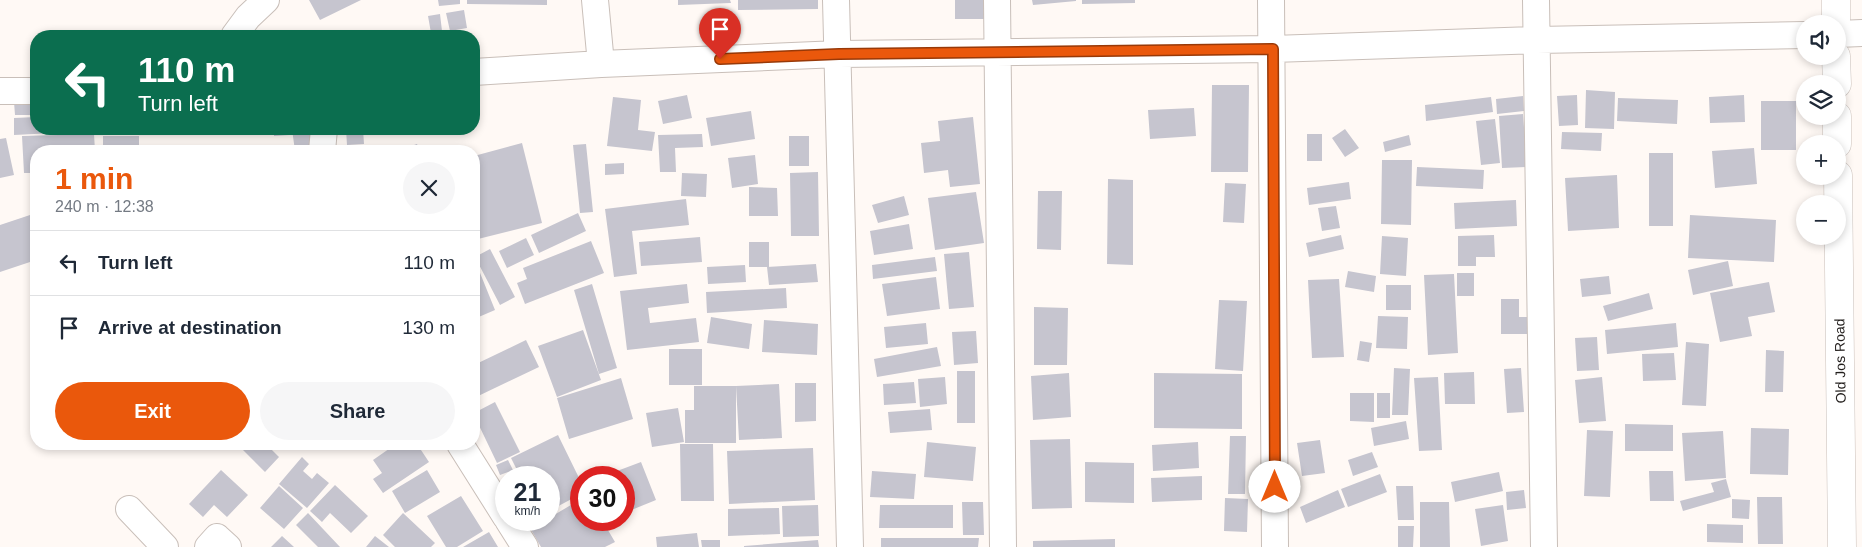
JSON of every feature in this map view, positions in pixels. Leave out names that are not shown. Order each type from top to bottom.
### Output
[{"type":"main road","points":[[1836,0],[1836,15]]},
{"type":"main road","name":"Old Jos Road","points":[[1838,185],[1842,547]]},
{"type":"street","points":[[238,30],[248,17],[266,0]]},
{"type":"street","points":[[595,0],[601,64]]},
{"type":"street","points":[[836,0],[839,54],[850,547]]},
{"type":"street","points":[[997,0],[1003,547]]},
{"type":"street","points":[[1271,0],[1273,49],[1275,547]]},
{"type":"street","points":[[1536,0],[1544,547]]},
{"type":"street","points":[[1846,34],[1862,33]]},
{"type":"street","points":[[480,72],[601,64],[839,54],[1273,49],[1537,40],[1796,35]]},
{"type":"street","points":[[0,91],[30,91]]},
{"type":"street","points":[[464,450],[495,500]]},
{"type":"street","points":[[129,509],[165,547]]},
{"type":"street","points":[[515,531],[525,547]]},
{"type":"street","points":[[208,547],[217,537],[228,547]]},
{"type":"building","points":[[309,0],[361,0],[320,20]]},
{"type":"building","points":[[438,0],[460,0],[460,4],[439,6]]},
{"type":"building","points":[[467,0],[547,0],[547,5],[467,4]]},
{"type":"building","points":[[678,0],[730,0],[731,3],[678,5]]},
{"type":"building","points":[[738,0],[818,0],[818,9],[738,10]]},
{"type":"building","points":[[955,0],[986,0],[986,19],[955,19]]},
{"type":"building","points":[[1032,0],[1076,0],[1076,1],[1033,5]]},
{"type":"building","points":[[1082,0],[1135,0],[1135,3],[1082,4]]},
{"type":"building","points":[[464,10],[467,28],[450,30],[446,13]]},
{"type":"building","points":[[440,14],[442,30],[430,30],[428,16]]},
{"type":"building","points":[[1212,85],[1249,85],[1248,172],[1211,172]]},
{"type":"building","points":[[1586,90],[1615,92],[1614,129],[1585,128]]},
{"type":"building","points":[[687,95],[692,118],[663,124],[658,101]]},
{"type":"building","points":[[1577,95],[1578,125],[1559,126],[1557,96]]},
{"type":"building","points":[[1744,95],[1745,122],[1710,123],[1709,97]]},
{"type":"building","points":[[1523,96],[1524,111],[1497,114],[1496,99]]},
{"type":"building","points":[[613,97],[641,100],[638,130],[655,132],[652,151],[607,146]]},
{"type":"building","points":[[1491,97],[1493,112],[1426,121],[1425,105]]},
{"type":"building","points":[[1618,98],[1678,100],[1677,124],[1617,121]]},
{"type":"building","points":[[1761,101],[1796,101],[1796,150],[1761,150]]},
{"type":"building","points":[[14,102],[30,102],[30,115],[15,115]]},
{"type":"building","points":[[1194,108],[1196,136],[1150,139],[1148,110]]},
{"type":"building","points":[[751,111],[755,139],[711,146],[706,118]]},
{"type":"building","points":[[1523,114],[1527,167],[1502,168],[1499,116]]},
{"type":"building","points":[[30,117],[30,134],[14,135],[14,118]]},
{"type":"building","points":[[973,117],[980,184],[950,187],[948,170],[924,173],[921,143],[940,141],[938,121]]},
{"type":"building","points":[[1495,119],[1500,163],[1481,165],[1476,121]]},
{"type":"building","points":[[1345,129],[1359,148],[1345,157],[1332,138]]},
{"type":"building","points":[[1562,132],[1602,133],[1601,151],[1561,149]]},
{"type":"building","points":[[702,134],[703,147],[675,148],[676,172],[660,172],[658,135]]},
{"type":"building","points":[[1307,134],[1322,134],[1322,161],[1307,161]]},
{"type":"building","points":[[94,135],[95,145],[30,145],[30,173],[24,173],[22,136]]},
{"type":"building","points":[[293,135],[311,135],[312,145],[294,145]]},
{"type":"building","points":[[346,135],[363,135],[364,144],[347,145]]},
{"type":"building","points":[[1409,135],[1411,145],[1385,152],[1383,142]]},
{"type":"building","points":[[103,136],[139,136],[139,145],[103,145]]},
{"type":"building","points":[[789,136],[809,136],[809,166],[789,166]]},
{"type":"building","points":[[6,138],[14,175],[0,178],[0,139]]},
{"type":"building","points":[[522,143],[542,223],[480,238],[480,154]]},
{"type":"building","points":[[586,144],[593,212],[580,213],[573,145]]},
{"type":"building","points":[[1754,148],[1757,184],[1715,188],[1712,151]]},
{"type":"building","points":[[1649,153],[1673,153],[1673,226],[1649,226]]},
{"type":"building","points":[[755,155],[758,184],[732,188],[728,158]]},
{"type":"building","points":[[1382,160],[1412,160],[1411,225],[1381,224]]},
{"type":"building","points":[[624,163],[624,174],[605,175],[605,164]]},
{"type":"building","points":[[1417,167],[1484,170],[1483,189],[1416,186]]},
{"type":"building","points":[[818,172],[819,236],[791,236],[790,173]]},
{"type":"building","points":[[682,173],[707,174],[706,197],[681,196]]},
{"type":"building","points":[[1617,175],[1619,228],[1568,231],[1565,178]]},
{"type":"building","points":[[1108,179],[1133,180],[1133,265],[1107,264]]},
{"type":"building","points":[[1349,182],[1351,199],[1309,205],[1307,188]]},
{"type":"building","points":[[1225,183],[1246,184],[1244,223],[1223,222]]},
{"type":"building","points":[[749,187],[777,188],[778,216],[749,216]]},
{"type":"building","points":[[1038,191],[1062,191],[1061,250],[1037,249]]},
{"type":"building","points":[[976,192],[984,243],[935,250],[928,198]]},
{"type":"building","points":[[904,196],[909,215],[878,223],[872,205]]},
{"type":"building","points":[[686,199],[689,225],[632,231],[637,274],[614,277],[605,209]]},
{"type":"building","points":[[1516,200],[1517,226],[1455,229],[1454,203]]},
{"type":"building","points":[[1336,206],[1340,228],[1322,231],[1318,208]]},
{"type":"building","points":[[578,213],[586,231],[539,253],[531,235]]},
{"type":"building","points":[[30,215],[30,262],[0,272],[0,225]]},
{"type":"building","points":[[1690,215],[1776,220],[1774,262],[1688,258]]},
{"type":"building","points":[[909,224],[913,249],[874,255],[870,231]]},
{"type":"building","points":[[1341,235],[1344,249],[1309,257],[1306,243]]},
{"type":"building","points":[[1494,235],[1495,257],[1476,257],[1476,266],[1458,266],[1458,236]]},
{"type":"building","points":[[1382,236],[1408,238],[1406,276],[1380,274]]},
{"type":"building","points":[[700,237],[702,262],[641,266],[639,242]]},
{"type":"building","points":[[526,238],[534,255],[507,268],[499,251]]},
{"type":"building","points":[[591,241],[604,273],[525,304],[517,283],[527,279],[523,268]]},
{"type":"building","points":[[749,242],[769,242],[769,267],[749,267]]},
{"type":"building","points":[[490,249],[515,297],[500,305],[480,267],[480,254]]},
{"type":"building","points":[[969,252],[974,307],[949,309],[944,254]]},
{"type":"building","points":[[935,257],[937,271],[873,279],[872,265]]},
{"type":"building","points":[[1728,261],[1733,286],[1693,295],[1688,270]]},
{"type":"building","points":[[816,264],[818,282],[769,285],[767,267]]},
{"type":"building","points":[[745,265],[746,282],[708,284],[707,267]]},
{"type":"building","points":[[1348,271],[1376,276],[1374,292],[1345,287]]},
{"type":"building","points":[[480,273],[495,310],[480,316]]},
{"type":"building","points":[[1457,273],[1474,273],[1474,296],[1457,296]]},
{"type":"building","points":[[1454,274],[1458,353],[1428,355],[1424,275]]},
{"type":"building","points":[[1609,276],[1611,294],[1582,297],[1580,279]]},
{"type":"building","points":[[936,277],[940,309],[887,316],[882,284]]},
{"type":"building","points":[[1339,279],[1344,357],[1312,358],[1308,280]]},
{"type":"building","points":[[1769,282],[1775,312],[1748,317],[1752,336],[1720,342],[1710,293]]},
{"type":"building","points":[[592,284],[617,368],[599,374],[574,290]]},
{"type":"building","points":[[687,284],[689,303],[648,308],[650,323],[696,318],[699,342],[627,350],[620,291]]},
{"type":"building","points":[[1386,285],[1411,285],[1411,310],[1386,310]]},
{"type":"building","points":[[786,288],[787,308],[707,313],[706,292]]},
{"type":"building","points":[[1649,293],[1653,309],[1608,321],[1603,306]]},
{"type":"building","points":[[1501,299],[1519,299],[1519,317],[1530,317],[1530,334],[1501,334]]},
{"type":"building","points":[[1219,300],[1247,301],[1243,371],[1215,369]]},
{"type":"building","points":[[1034,307],[1068,308],[1067,365],[1034,365]]},
{"type":"building","points":[[1378,316],[1408,317],[1407,349],[1376,348]]},
{"type":"building","points":[[711,317],[752,324],[749,349],[707,343]]},
{"type":"building","points":[[764,320],[818,324],[817,355],[762,352]]},
{"type":"building","points":[[926,323],[928,344],[886,348],[884,327]]},
{"type":"building","points":[[1676,323],[1678,347],[1607,354],[1605,330]]},
{"type":"building","points":[[583,330],[601,380],[557,397],[538,346]]},
{"type":"building","points":[[976,331],[978,363],[954,365],[952,332]]},
{"type":"building","points":[[1597,337],[1599,370],[1577,371],[1575,338]]},
{"type":"building","points":[[526,340],[539,367],[480,395],[480,362]]},
{"type":"building","points":[[1360,341],[1372,343],[1369,362],[1357,360]]},
{"type":"building","points":[[1686,342],[1709,344],[1706,406],[1682,405]]},
{"type":"building","points":[[937,347],[941,366],[877,377],[874,359]]},
{"type":"building","points":[[669,349],[702,349],[702,385],[669,385]]},
{"type":"building","points":[[1766,350],[1784,351],[1783,392],[1765,392]]},
{"type":"building","points":[[1674,353],[1676,380],[1643,381],[1642,354]]},
{"type":"building","points":[[1394,368],[1410,369],[1408,415],[1392,415]]},
{"type":"building","points":[[1521,368],[1524,412],[1507,413],[1504,369]]},
{"type":"building","points":[[957,371],[975,371],[975,423],[957,423]]},
{"type":"building","points":[[1474,372],[1475,404],[1445,404],[1444,373]]},
{"type":"building","points":[[1069,373],[1071,417],[1033,420],[1031,376]]},
{"type":"building","points":[[1154,373],[1242,374],[1242,429],[1154,428]]},
{"type":"building","points":[[945,377],[947,404],[920,407],[918,379]]},
{"type":"building","points":[[1438,377],[1442,450],[1419,451],[1414,378]]},
{"type":"building","points":[[1602,377],[1606,421],[1579,423],[1575,380]]},
{"type":"building","points":[[621,378],[633,419],[569,439],[557,398]]},
{"type":"building","points":[[914,382],[916,403],[884,405],[883,384]]},
{"type":"building","points":[[795,383],[816,383],[816,421],[795,422]]},
{"type":"building","points":[[779,384],[782,438],[739,440],[736,386]]},
{"type":"building","points":[[694,386],[736,386],[736,443],[685,443],[685,410],[694,410]]},
{"type":"building","points":[[1350,393],[1374,393],[1374,422],[1350,421]]},
{"type":"building","points":[[1377,393],[1390,393],[1390,418],[1377,418]]},
{"type":"building","points":[[495,402],[520,452],[497,463],[480,428],[480,410]]},
{"type":"building","points":[[678,408],[684,442],[652,447],[646,413]]},
{"type":"building","points":[[930,409],[932,430],[890,433],[888,412]]},
{"type":"building","points":[[1406,421],[1409,439],[1374,446],[1371,428]]},
{"type":"building","points":[[1625,424],[1673,425],[1673,451],[1625,451]]},
{"type":"building","points":[[1751,428],[1789,429],[1788,475],[1750,474]]},
{"type":"building","points":[[1587,430],[1613,431],[1610,497],[1584,496]]},
{"type":"building","points":[[1723,431],[1726,478],[1685,481],[1682,433]]},
{"type":"building","points":[[558,435],[573,466],[570,466],[570,500],[560,505],[560,466],[515,466],[511,458]]},
{"type":"building","points":[[1230,436],[1246,436],[1245,494],[1228,494]]},
{"type":"building","points":[[1070,439],[1072,508],[1032,509],[1030,440]]},
{"type":"building","points":[[1320,440],[1325,473],[1302,476],[1297,443]]},
{"type":"building","points":[[927,442],[976,447],[973,481],[924,477]]},
{"type":"building","points":[[1198,442],[1199,468],[1153,471],[1152,445]]},
{"type":"building","points":[[680,444],[713,444],[714,501],[681,501]]},
{"type":"building","points":[[813,448],[815,500],[729,504],[727,451]]},
{"type":"building","points":[[243,450],[272,450],[279,457],[265,472]]},
{"type":"building","points":[[387,450],[421,450],[429,462],[383,493],[373,479],[382,473],[373,460]]},
{"type":"building","points":[[1372,452],[1378,467],[1353,476],[1348,460]]},
{"type":"building","points":[[302,457],[309,464],[303,471],[312,479],[317,473],[329,483],[307,508],[279,484]]},
{"type":"building","points":[[508,460],[511,466],[496,466]]},
{"type":"building","points":[[641,462],[656,500],[635,509],[635,466],[630,466]]},
{"type":"building","points":[[1085,462],[1134,463],[1134,503],[1085,502]]},
{"type":"building","points":[[221,470],[248,495],[227,517],[214,505],[203,517],[189,504]]},
{"type":"building","points":[[427,470],[440,492],[405,513],[392,491]]},
{"type":"building","points":[[872,471],[916,474],[914,499],[870,497]]},
{"type":"building","points":[[1649,471],[1673,471],[1674,501],[1650,501]]},
{"type":"building","points":[[1499,472],[1503,491],[1455,502],[1451,482]]},
{"type":"building","points":[[1380,474],[1387,492],[1348,507],[1341,489]]},
{"type":"building","points":[[1202,476],[1202,500],[1152,502],[1151,478]]},
{"type":"building","points":[[1726,479],[1731,497],[1683,511],[1680,501],[1714,492],[1711,483]]},
{"type":"building","points":[[335,485],[368,516],[351,533],[330,513],[322,522],[310,511]]},
{"type":"building","points":[[279,486],[303,508],[284,529],[260,508]]},
{"type":"building","points":[[1396,486],[1413,486],[1414,520],[1398,520]]},
{"type":"building","points":[[1338,490],[1345,507],[1306,523],[1300,507]]},
{"type":"building","points":[[1524,490],[1526,508],[1507,510],[1506,492]]},
{"type":"building","points":[[461,496],[483,531],[457,547],[446,547],[427,516]]},
{"type":"building","points":[[1757,497],[1782,497],[1783,544],[1758,544]]},
{"type":"building","points":[[1225,498],[1248,499],[1247,532],[1224,531]]},
{"type":"building","points":[[1732,499],[1750,500],[1749,519],[1732,518]]},
{"type":"building","points":[[962,502],[983,502],[984,535],[963,535]]},
{"type":"building","points":[[1420,502],[1449,502],[1450,547],[1420,547]]},
{"type":"building","points":[[818,505],[819,536],[783,537],[782,506]]},
{"type":"building","points":[[880,505],[953,505],[953,528],[879,528]]},
{"type":"building","points":[[1503,505],[1508,541],[1481,546],[1475,509]]},
{"type":"building","points":[[570,506],[570,531],[608,531],[615,542],[605,547],[541,547],[532,531],[560,531],[560,511]]},
{"type":"building","points":[[779,508],[780,534],[728,536],[728,509]]},
{"type":"building","points":[[308,513],[340,547],[318,547],[296,525]]},
{"type":"building","points":[[403,513],[435,543],[431,547],[395,547],[383,535]]},
{"type":"building","points":[[1707,524],[1743,525],[1743,543],[1707,542]]},
{"type":"building","points":[[1398,526],[1414,526],[1413,547],[1398,547]]},
{"type":"building","points":[[489,532],[498,547],[463,547]]},
{"type":"building","points":[[697,533],[699,547],[657,547],[656,537]]},
{"type":"building","points":[[282,536],[294,547],[271,547]]},
{"type":"building","points":[[375,536],[389,547],[366,547]]},
{"type":"building","points":[[881,538],[979,538],[978,547],[881,547]]},
{"type":"building","points":[[1115,539],[1115,547],[1033,547],[1033,541]]},
{"type":"building","points":[[701,540],[720,540],[720,547],[702,547]]},
{"type":"building","points":[[818,540],[819,547],[744,547],[744,546]]},
{"type":"route","points":[[720,59],[839,54],[1273,49],[1275,487]]}]
